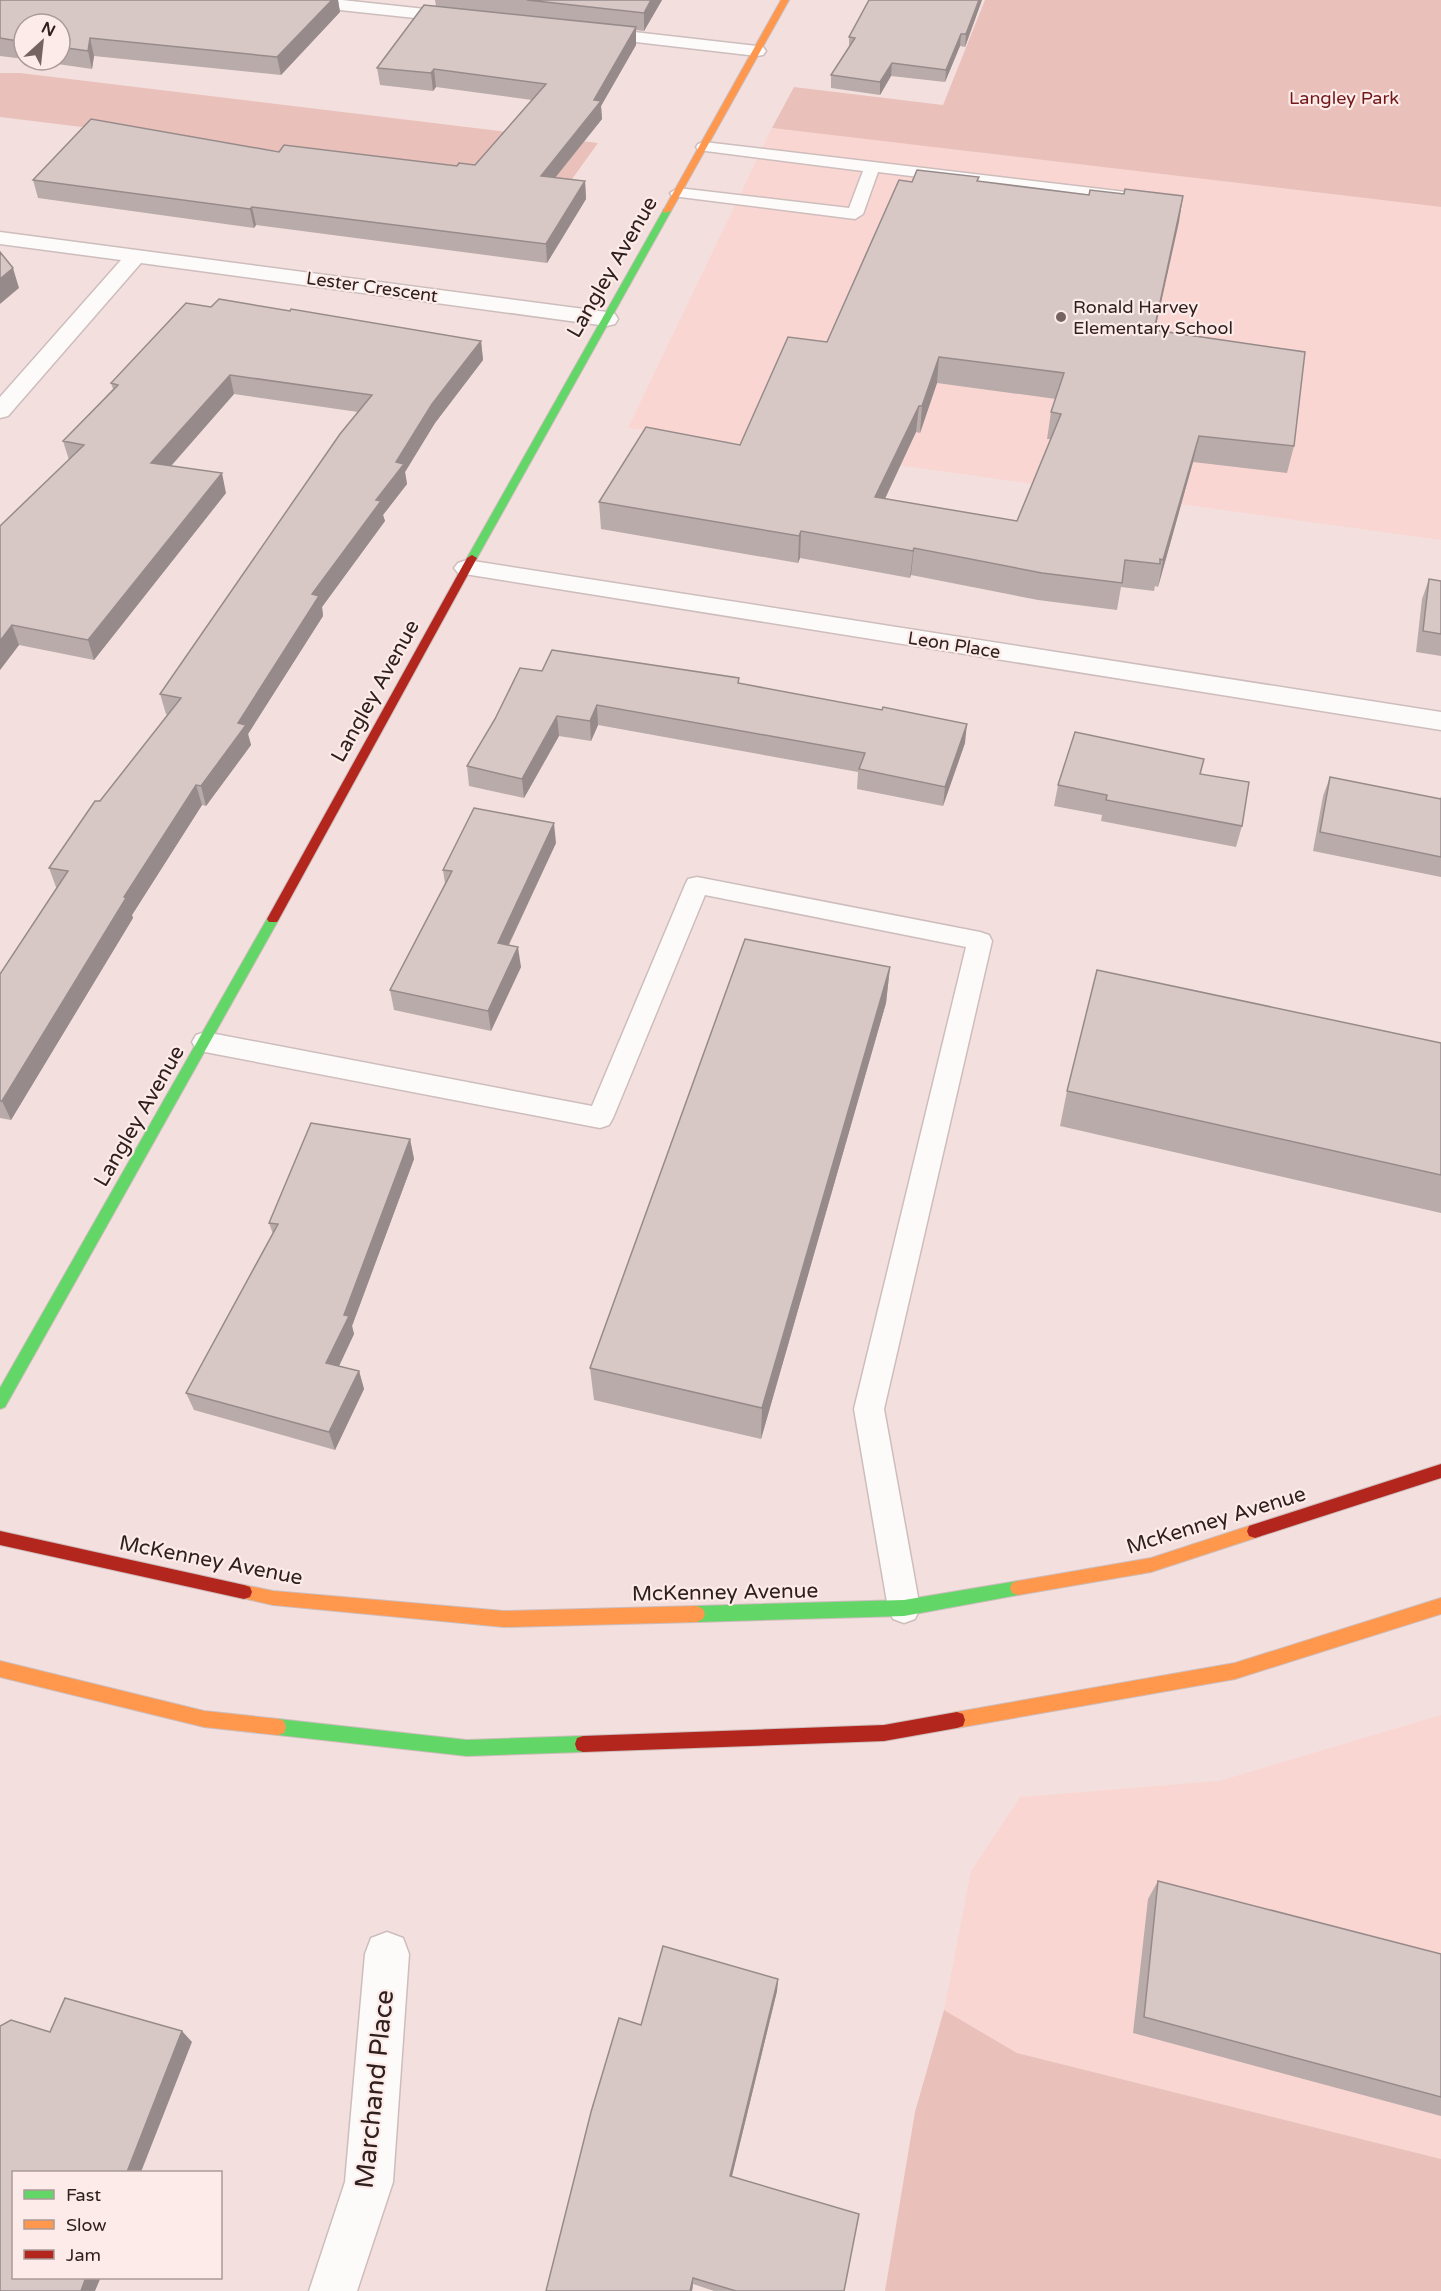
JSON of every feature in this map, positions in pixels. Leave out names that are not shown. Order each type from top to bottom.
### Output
[{"type":"street","points":[[293,0],[482,20]]},
{"type":"street","name":"Langley Avenue","points":[[0,1402],[206,1042],[467,568],[705,147],[785,0]]},
{"type":"street","points":[[576,31],[757,51]]},
{"type":"street","name":"Lester Crescent","points":[[0,238],[607,319]]},
{"type":"street","points":[[0,411],[137,255]]},
{"type":"street","name":"Leon Place","points":[[467,568],[1441,721]]},
{"type":"street","name":"McKenney Avenue","points":[[0,1538],[273,1598],[504,1619],[904,1608],[1151,1565],[1441,1471]]},
{"type":"street","points":[[0,1669],[204,1719],[467,1748],[884,1733],[1235,1671],[1441,1606]]},
{"type":"street","name":"Marchand Place","points":[[333,2291],[369,2182],[387,1954]]},
{"type":"lane","points":[[705,147],[1142,199]]},
{"type":"lane","points":[[678,193],[855,213],[872,167]]},
{"type":"lane","points":[[206,1042],[600,1118],[697,885],[980,941],[869,1409],[904,1608]]},
{"type":"shaded area","name":"Ronald Harvey Elementary School","points":[[772,128],[1441,207],[1441,540],[628,428]]},
{"type":"shaded area","points":[[1441,1715],[1441,2159],[1017,2053],[944,2010],[971,1871],[1020,1797],[1219,1781]]},
{"type":"green space","name":"Langley Park","points":[[985,0],[1441,0],[1441,207],[772,128],[794,87],[943,105]]},
{"type":"green space","points":[[0,73],[20,73],[598,143],[567,186],[0,117]]},
{"type":"green space","points":[[944,2010],[1017,2053],[1441,2159],[1441,2291],[885,2291],[915,2112]]},
{"type":"building","points":[[0,0],[332,0],[277,57],[90,38],[88,51],[72,49],[72,12],[12,12],[12,40],[0,38]]},
{"type":"building","points":[[527,0],[651,0],[644,13]]},
{"type":"building","points":[[869,0],[979,0],[966,34],[961,34],[946,70],[892,63],[880,82],[831,75],[855,38],[849,37]]},
{"type":"building","points":[[424,5],[636,27],[594,100],[601,101],[541,176],[585,181],[546,244],[252,207],[250,209],[33,180],[91,119],[279,152],[284,145],[457,166],[459,163],[475,165],[546,84],[434,69],[431,73],[377,68]]},
{"type":"building","points":[[917,170],[979,177],[977,181],[1089,195],[1090,190],[1124,194],[1125,189],[1183,196],[1154,330],[1305,352],[1294,446],[1199,436],[1163,560],[1160,559],[1160,564],[1125,560],[1122,583],[1042,573],[914,548],[913,551],[801,531],[799,536],[599,502],[646,427],[740,445],[788,337],[827,342],[899,180],[912,182]],"holes":[[[939,357],[1064,373],[1051,412],[1061,414],[1017,521],[875,497],[919,406],[922,406]]]},
{"type":"building","points":[[0,252],[13,268],[0,279]]},
{"type":"building","points":[[219,299],[481,341],[432,404],[396,462],[404,464],[376,500],[381,501],[312,594],[319,596],[238,723],[246,725],[201,786],[196,785],[124,897],[126,898],[0,1101],[0,974],[68,871],[49,868],[95,801],[100,801],[181,698],[160,694],[340,434],[372,395],[230,375],[151,463],[222,473],[88,640],[12,625],[0,641],[0,526],[84,445],[63,441],[118,385],[111,383],[186,303],[211,307]]},
{"type":"building","points":[[1429,579],[1441,581],[1441,634],[1423,631]]},
{"type":"building","points":[[552,650],[739,678],[738,683],[882,710],[883,707],[967,724],[945,787],[859,769],[865,753],[597,705],[590,721],[557,716],[522,779],[467,766],[495,719],[520,668],[542,671]]},
{"type":"building","points":[[1075,732],[1204,759],[1200,774],[1249,782],[1242,826],[1106,800],[1107,795],[1058,785]]},
{"type":"building","points":[[1330,777],[1441,799],[1441,857],[1320,832]]},
{"type":"building","points":[[474,808],[554,823],[498,943],[518,947],[488,1011],[390,990],[452,871],[443,870]]},
{"type":"building","points":[[745,939],[890,967],[762,1408],[590,1368]]},
{"type":"building","points":[[1097,970],[1441,1043],[1441,1175],[1067,1091]]},
{"type":"building","points":[[311,1123],[410,1139],[344,1315],[349,1316],[326,1363],[359,1371],[329,1432],[186,1393],[278,1224],[269,1223]]},
{"type":"building","points":[[1158,1881],[1441,1954],[1441,2097],[1144,2017]]},
{"type":"building","points":[[663,1946],[778,1979],[730,2176],[859,2214],[844,2291],[736,2291],[693,2278],[690,2291],[546,2291],[591,2112],[619,2018],[641,2025]]},
{"type":"building","points":[[65,1998],[182,2031],[127,2171],[12,2171],[12,2279],[85,2279],[81,2291],[0,2291],[0,2026],[11,2020],[50,2032]]},
{"type":"traffic: fast","points":[[472,558],[667,211]]},
{"type":"traffic: fast","points":[[0,1402],[273,919]]},
{"type":"traffic: fast","points":[[697,1614],[904,1608],[1018,1588]]},
{"type":"traffic: fast","points":[[278,1727],[467,1748],[583,1744]]},
{"type":"traffic: slow","points":[[667,211],[785,0]]},
{"type":"traffic: slow","points":[[1018,1588],[1151,1565],[1255,1531]]},
{"type":"traffic: slow","points":[[244,1592],[273,1598],[504,1619],[697,1614]]},
{"type":"traffic: slow","points":[[957,1720],[1235,1671],[1441,1606]]},
{"type":"traffic: slow","points":[[0,1669],[204,1719],[278,1727]]},
{"type":"traffic: jam","points":[[273,919],[472,558]]},
{"type":"traffic: jam","points":[[1255,1531],[1441,1471]]},
{"type":"traffic: jam","points":[[0,1538],[244,1592]]},
{"type":"traffic: jam","points":[[583,1744],[884,1733],[957,1720]]},
{"type":"place","name":"Ronald Harvey Elementary School","points":[[1061,317]]}]
